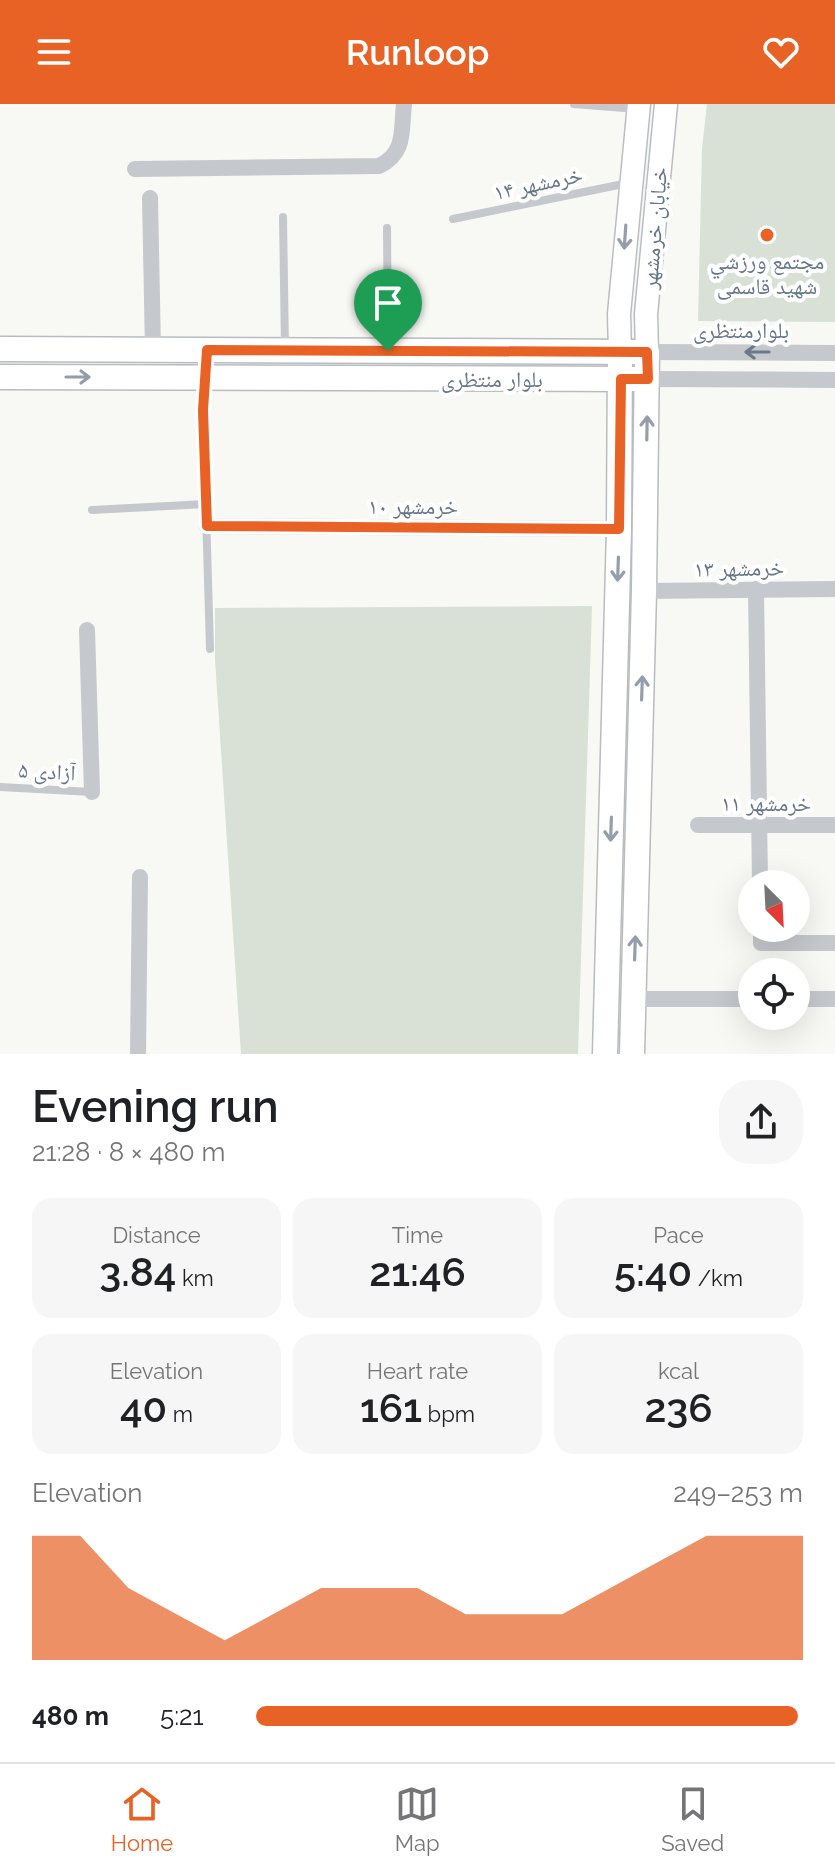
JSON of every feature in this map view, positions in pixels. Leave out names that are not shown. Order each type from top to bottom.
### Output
[{"type":"main road","name":"خیابان خرمشهر","points":[[647,352],[646,314],[666,104]]},
{"type":"main road","points":[[638,115],[663,133]]},
{"type":"main road","name":"خیابان خرمشهر","points":[[620,351],[619,314],[638,115]]},
{"type":"main road","name":"بلوار منتظری","points":[[0,349],[647,352]]},
{"type":"main road","points":[[206,378],[207,350]]},
{"type":"main road","points":[[605,1054],[619,529],[620,351]]},
{"type":"main road","points":[[632,1054],[647,352]]},
{"type":"main road","name":"بلوار منتظری","points":[[0,377],[648,379]]},
{"type":"street","points":[[135,169],[379,166],[393,160],[400,148],[404,104]]},
{"type":"street","points":[[150,198],[153,350]]},
{"type":"street","name":"بلوارمنتظری","points":[[647,352],[835,353]]},
{"type":"street","points":[[648,379],[835,380]]},
{"type":"street","name":"خرمشهر ۱۰","points":[[207,526],[619,529]]},
{"type":"street","points":[[756,589],[760,870]]},
{"type":"street","name":"خرمشهر ۱۳","points":[[644,591],[835,589]]},
{"type":"street","points":[[87,630],[92,792]]},
{"type":"street","name":"خرمشهر ۱۱","points":[[698,825],[835,825]]},
{"type":"street","points":[[138,1054],[140,877]]},
{"type":"street","points":[[761,942],[835,943]]},
{"type":"street","points":[[633,999],[738,999]]},
{"type":"street","points":[[810,999],[835,999]]},
{"type":"lane","points":[[574,104],[638,115]]},
{"type":"lane","name":"خرمشهر ۱۴","points":[[453,219],[630,182]]},
{"type":"lane","points":[[283,217],[285,350]]},
{"type":"lane","points":[[387,228],[388,351]]},
{"type":"lane","points":[[206,378],[203,410],[210,649]]},
{"type":"lane","points":[[92,510],[206,504]]},
{"type":"lane","name":"آزادی ۵","points":[[0,787],[92,792]]},
{"type":"shaded area","name":"مجتمع ورزشي شهید قاسمی","points":[[707,104],[835,104],[835,322],[698,321],[702,149]]},
{"type":"shaded area","points":[[592,606],[578,1054],[241,1054],[215,659],[215,608]]},
{"type":"place","name":"مجتمع ورزشي شهید قاسمی","points":[[767,235]]},
{"type":"route","points":[[207,350],[388,351],[647,352],[648,379],[621,379],[619,529],[207,526],[203,410],[207,350]]}]
